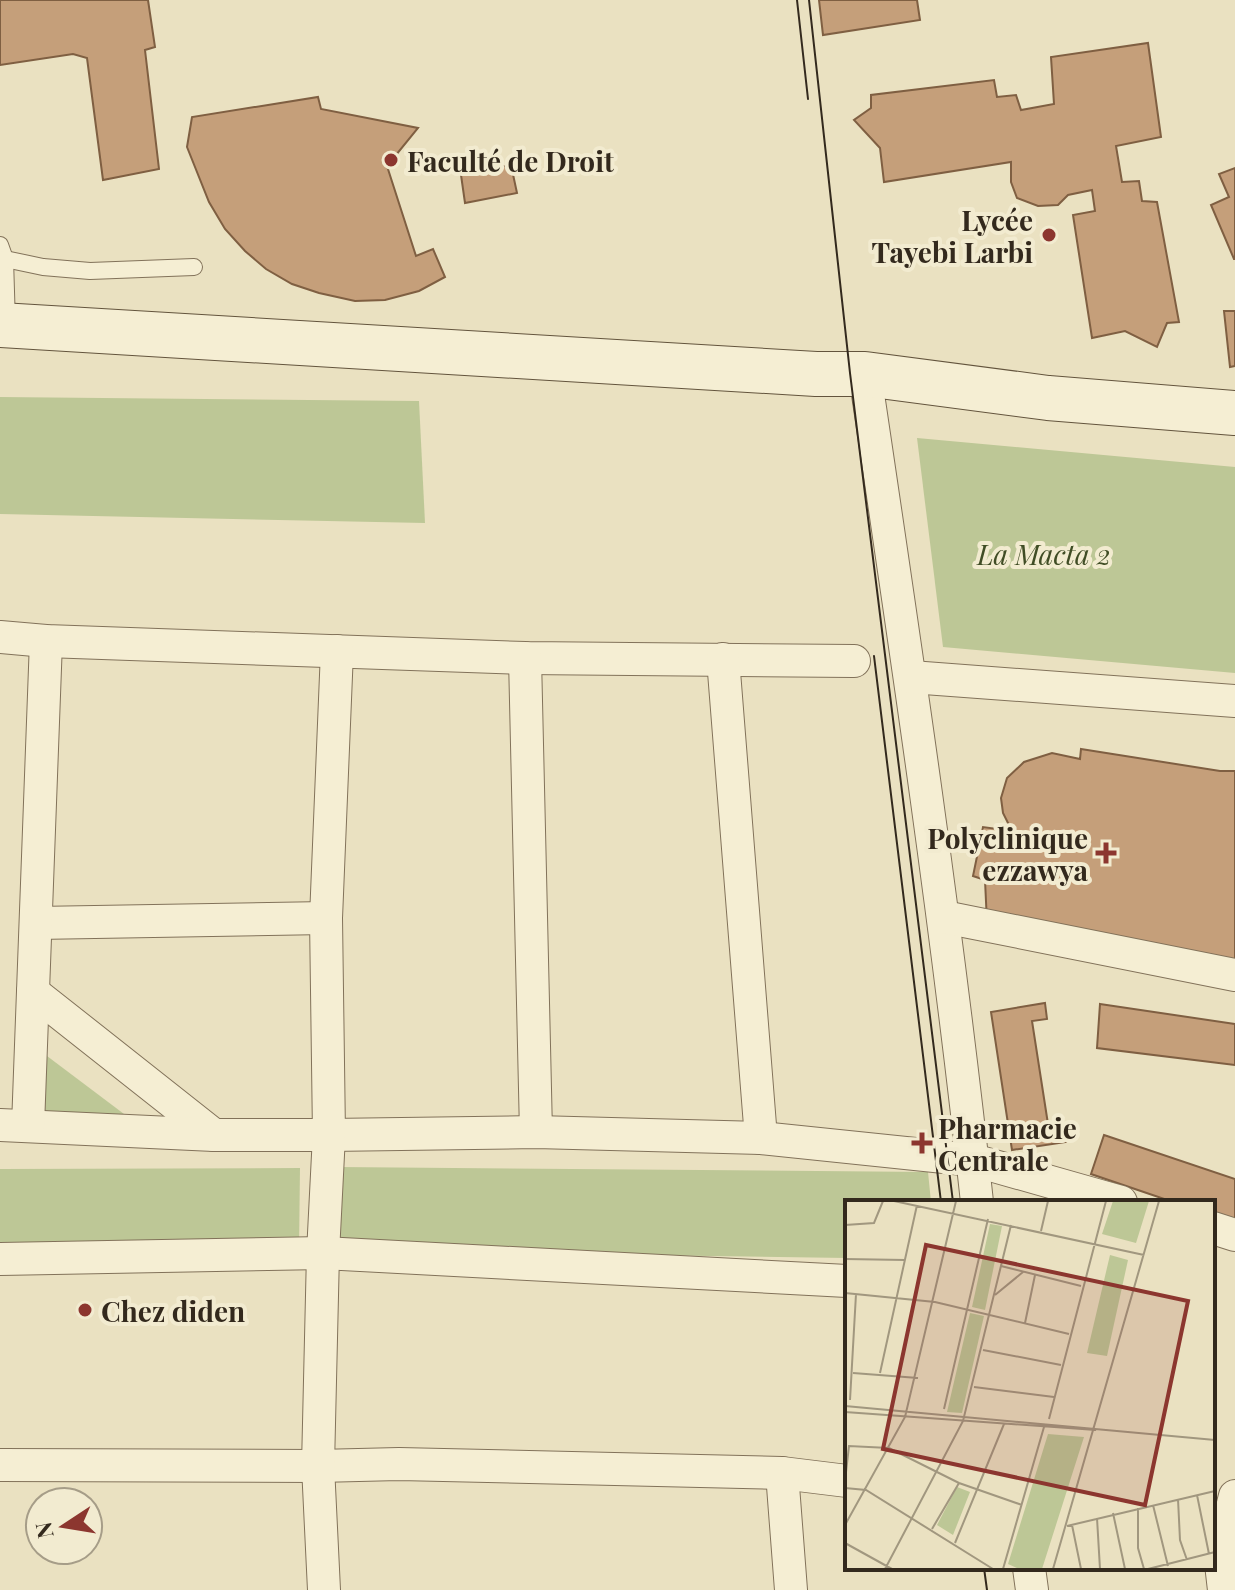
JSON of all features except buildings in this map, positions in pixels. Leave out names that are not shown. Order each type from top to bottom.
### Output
[{"type":"main road","points":[[4,326],[800,374],[865,374],[1048,398],[1235,413]]},
{"type":"street","points":[[865,374],[944,917],[977,1200]]},
{"type":"street","points":[[0,637],[525,658],[854,661]]},
{"type":"street","points":[[46,641],[33,992],[14,1125],[214,1135],[536,1132],[761,1138],[973,1160],[1114,1200]]},
{"type":"street","points":[[324,1590],[318,1466],[329,1135],[326,918],[337,651]]},
{"type":"street","points":[[525,658],[536,1132]]},
{"type":"street","points":[[723,659],[761,1138]]},
{"type":"street","points":[[911,677],[1235,701]]},
{"type":"street","points":[[944,917],[1235,975]]},
{"type":"street","points":[[36,923],[326,918]]},
{"type":"street","points":[[33,992],[214,1135]]},
{"type":"street","points":[[1215,1229],[1235,1235]]},
{"type":"street","points":[[0,1259],[323,1253],[845,1281]]},
{"type":"street","points":[[0,1465],[399,1464],[782,1473],[845,1481]]},
{"type":"street","points":[[782,1473],[791,1590]]},
{"type":"street","points":[[1224,1590],[1223,1555],[1235,1496]]},
{"type":"street","points":[[1029,1570],[1032,1590]]},
{"type":"lane","points":[[4,326],[2,252],[43,267],[90,271],[194,267]]},
{"type":"green space","points":[[0,397],[419,401],[425,523],[0,514]]},
{"type":"green space","name":"La Macta 2","points":[[917,438],[1235,467],[1235,673],[943,647]]},
{"type":"green space","points":[[43,1053],[132,1120],[41,1122]]},
{"type":"green space","points":[[338,1167],[928,1172],[931,1200],[845,1200],[845,1258],[338,1251]]},
{"type":"green space","points":[[300,1168],[299,1249],[0,1246],[0,1169]]},
{"type":"tram line","points":[[797,0],[808,99]]},
{"type":"tram line","points":[[809,0],[850,373],[953,1200]]},
{"type":"tram line","points":[[874,656],[941,1200]]},
{"type":"tram line","points":[[984,1570],[987,1590]]},
{"type":"place","name":"Faculté de Droit","points":[[391,160]]},
{"type":"place","name":"Lycée Tayebi Larbi","points":[[1049,235]]},
{"type":"place","name":"Polyclinique ezzawya","points":[[1106,853]]},
{"type":"place","name":"Pharmacie Centrale","points":[[922,1143]]},
{"type":"place","name":"Chez diden","points":[[85,1310]]}]
